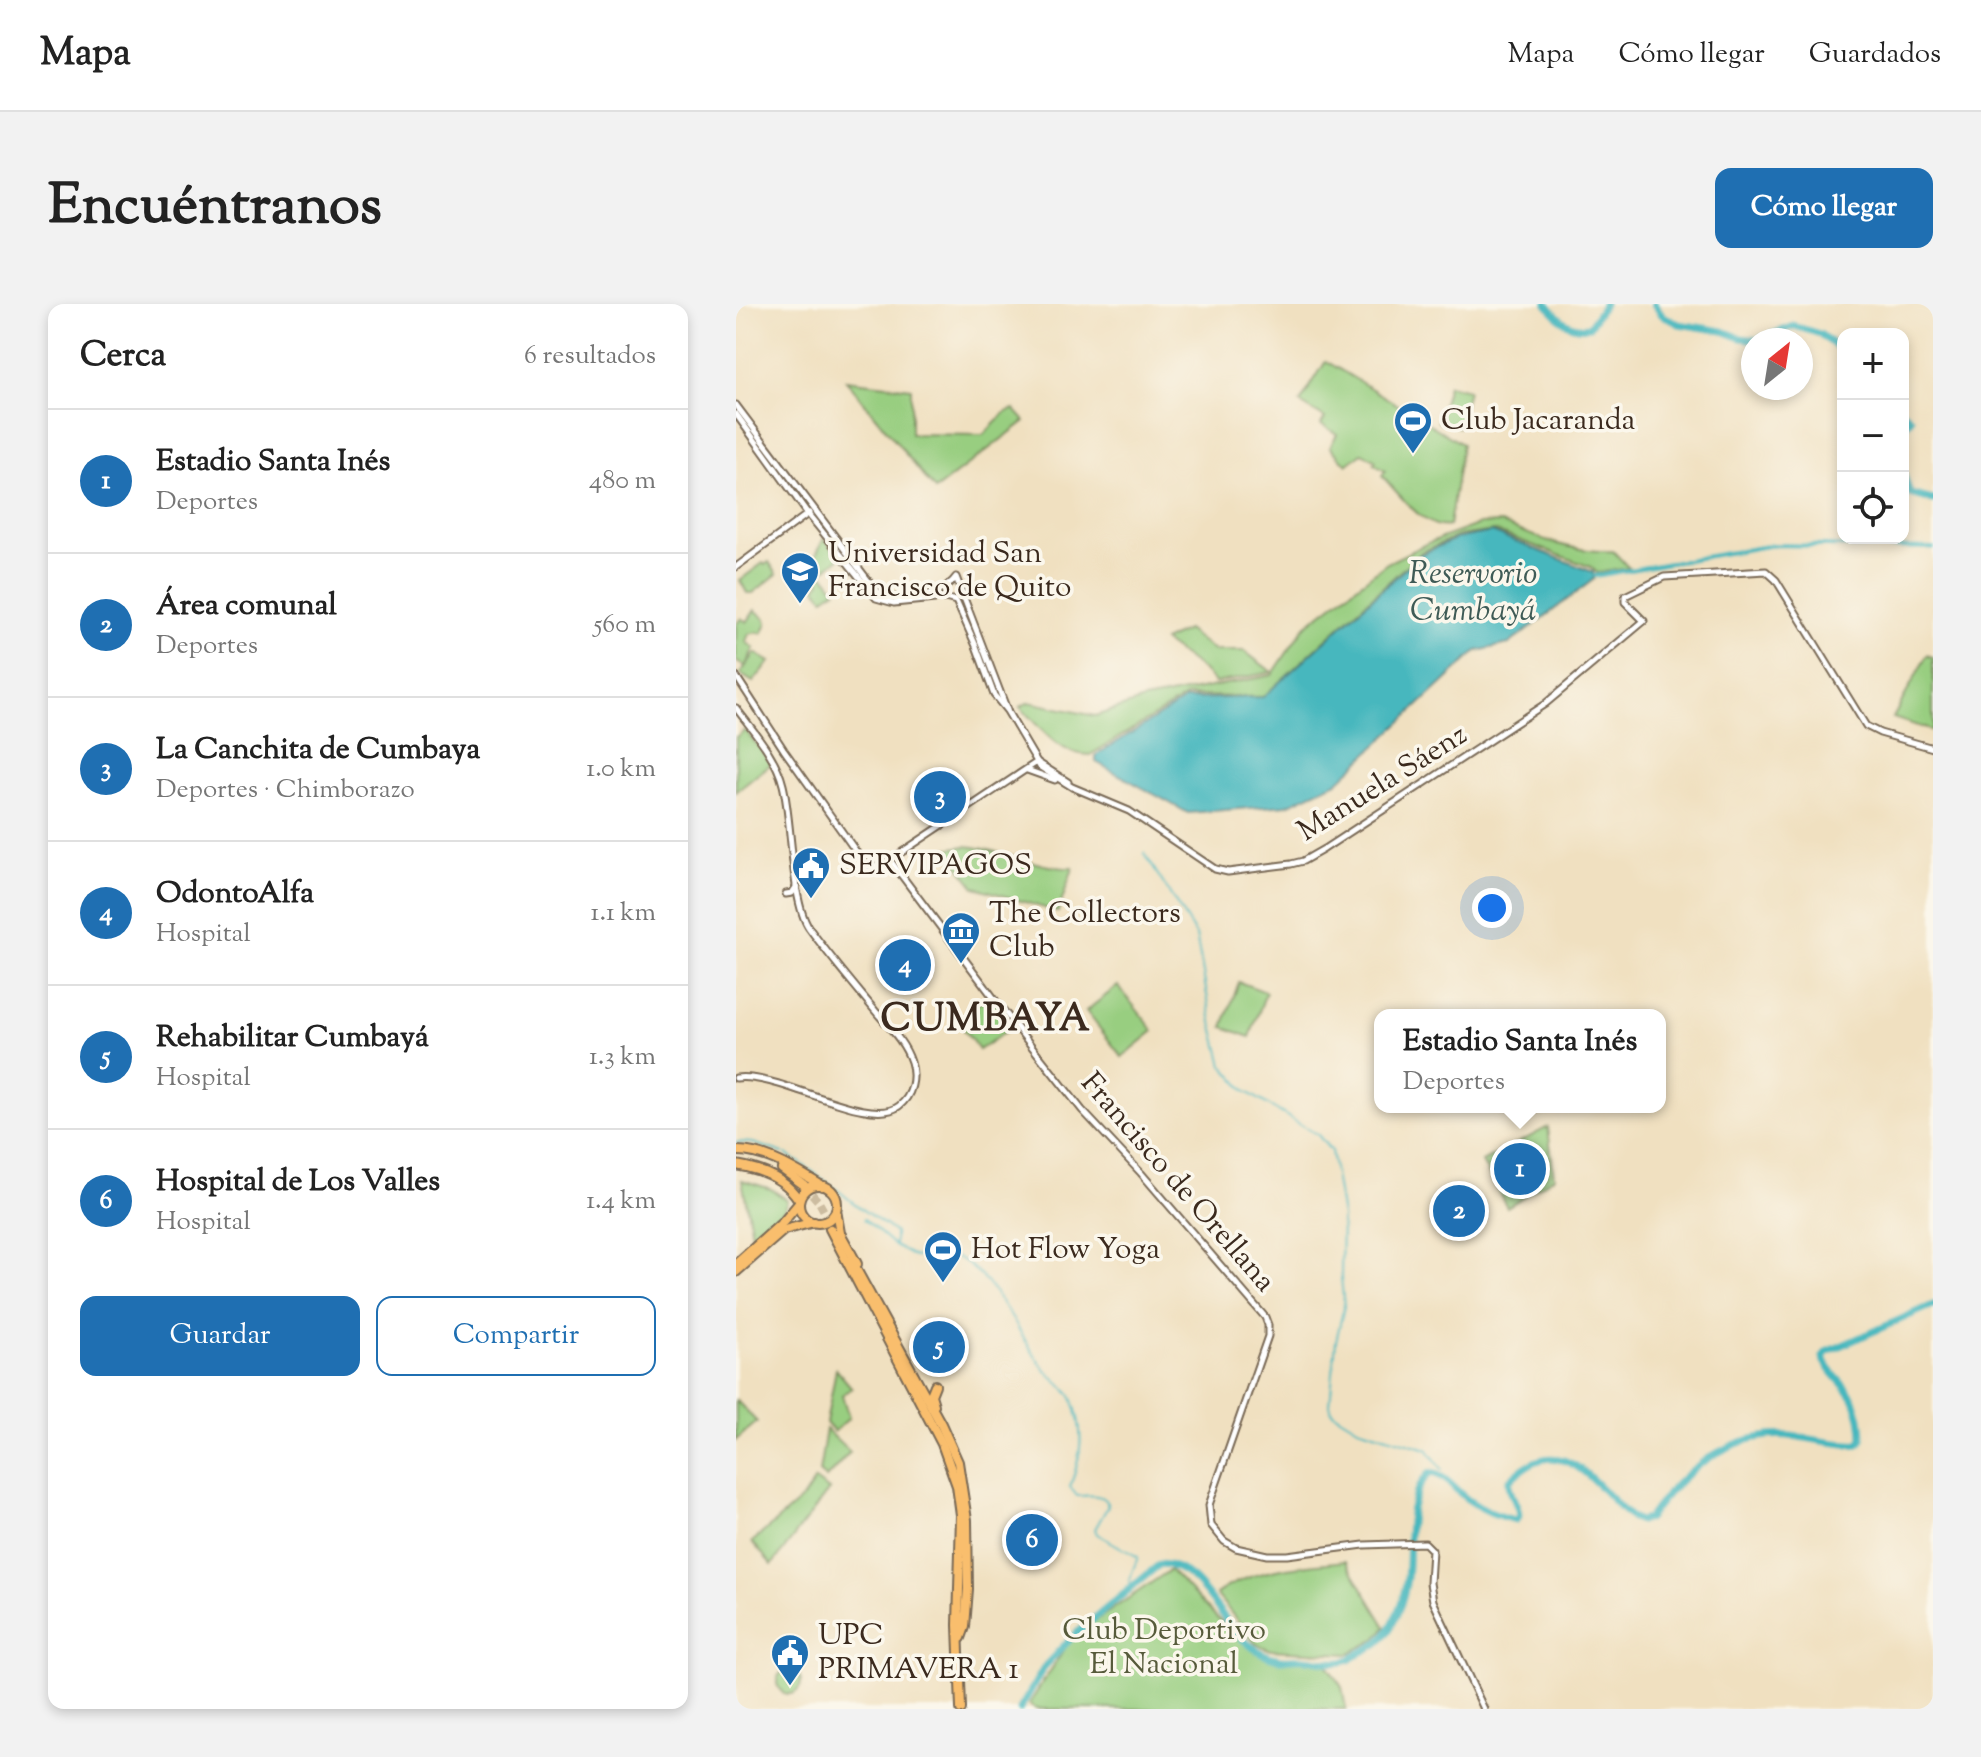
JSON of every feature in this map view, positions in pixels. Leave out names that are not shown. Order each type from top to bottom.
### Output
[{"type":"main road","points":[[736,1158],[755,1154],[770,1159],[823,1186],[834,1195],[840,1233],[877,1308]]},
{"type":"main road","points":[[736,1158],[802,1186]]},
{"type":"main road","points":[[736,1158],[786,1185],[799,1202],[802,1213],[830,1239],[942,1444],[957,1486],[961,1515],[958,1625],[961,1709]]},
{"type":"main road","points":[[736,1264],[784,1221],[806,1190],[823,1186]]},
{"type":"main road","points":[[736,1272],[784,1230],[831,1217],[836,1208]]},
{"type":"main road","points":[[867,1304],[831,1229],[941,1424]]},
{"type":"main road","points":[[935,1385],[932,1399],[958,1462],[967,1512],[968,1589],[965,1627],[960,1640]]},
{"type":"street","points":[[736,405],[811,512],[880,594],[949,598],[958,604],[994,695],[1037,762],[890,860],[867,867],[736,676]]},
{"type":"street","points":[[736,414],[776,464]]},
{"type":"street","points":[[736,567],[811,512]]},
{"type":"street","name":"Manuela Sáenz","points":[[1037,762],[1075,788],[1129,811],[1215,869],[1228,872],[1303,861],[1367,823],[1534,712],[1644,621],[1625,602],[1625,596],[1664,577],[1766,571],[1776,580],[1866,726],[1933,748]]},
{"type":"street","points":[[933,596],[946,589],[956,577],[1007,711]]},
{"type":"street","points":[[958,604],[965,599]]},
{"type":"street","points":[[736,708],[779,772],[806,924],[902,1044],[912,1066],[913,1083],[899,1106],[872,1113],[764,1078],[736,1078]]},
{"type":"street","points":[[1026,770],[1075,788]]},
{"type":"street","name":"Francisco de Orellana","points":[[890,860],[1082,1110],[1218,1260],[1267,1321],[1268,1336],[1210,1501],[1209,1518],[1215,1531],[1236,1548],[1276,1556],[1342,1547],[1425,1543],[1432,1550],[1430,1583],[1433,1601],[1484,1709]]},
{"type":"street","points":[[881,865],[902,874]]},
{"type":"street","points":[[786,894],[792,893],[797,885]]},
{"type":"green space","name":"Club Jacaranda","points":[[1326,361],[1462,444],[1449,526],[1431,523],[1413,509],[1382,476],[1385,471],[1374,464],[1376,461],[1362,453],[1347,465],[1330,447],[1337,434],[1321,424],[1325,418],[1300,403]]},
{"type":"green space","points":[[846,380],[911,388],[911,434],[983,435],[1006,412],[1014,409],[1025,421],[935,490]]},
{"type":"green space","points":[[1448,385],[1468,390],[1459,427],[1438,422]]},
{"type":"green space","points":[[1501,523],[1570,547],[1613,551],[1629,568],[1597,573],[1591,567],[1495,531],[1458,536],[1421,552],[1263,697],[1187,696],[1090,755],[1079,754],[1059,745],[1020,707],[1029,702],[1095,716],[1144,700],[1272,675],[1305,626],[1387,563],[1428,543],[1480,524]]},
{"type":"green space","points":[[824,538],[840,558],[822,572],[836,590],[824,598],[816,588],[821,581],[811,568],[802,567],[806,559],[812,563]]},
{"type":"green space","points":[[769,562],[777,574],[753,593],[747,593],[740,580]]},
{"type":"green space","points":[[755,610],[766,619],[767,624],[762,634],[749,634],[746,642],[754,648],[745,667],[736,661],[736,625],[741,618],[747,622]]},
{"type":"green space","points":[[1187,630],[1214,651],[1244,651],[1272,672],[1215,683],[1163,641]]},
{"type":"green space","points":[[755,653],[770,662],[753,682],[740,674]]},
{"type":"green space","points":[[1927,655],[1933,658],[1933,731],[1893,718]]},
{"type":"green space","points":[[745,730],[772,763],[736,792],[736,737]]},
{"type":"green space","points":[[966,846],[1046,865],[1073,868],[1058,912],[975,887],[945,849]]},
{"type":"green space","points":[[1239,982],[1266,992],[1250,1037],[1223,1027]]},
{"type":"green space","points":[[1118,986],[1154,1031],[1122,1057],[1086,1011]]},
{"type":"green space","points":[[990,996],[1012,1027],[979,1050],[956,1019]]},
{"type":"green space","points":[[1548,1127],[1554,1177],[1507,1207],[1482,1162]]},
{"type":"green space","points":[[742,1180],[771,1189],[787,1200],[784,1210],[752,1234]]},
{"type":"green space","points":[[836,1369],[852,1388],[842,1395],[849,1418],[834,1432],[826,1423]]},
{"type":"green space","points":[[736,1400],[757,1422],[736,1440]]},
{"type":"green space","points":[[826,1429],[850,1452],[826,1478],[819,1472]]},
{"type":"green space","points":[[815,1480],[829,1490],[772,1565],[752,1542],[803,1498]]},
{"type":"green space","points":[[1346,1561],[1386,1627],[1375,1640],[1348,1654],[1271,1650],[1256,1644],[1216,1594],[1262,1573]]},
{"type":"green space","name":"Club Deportivo El Nacional","points":[[1170,1570],[1252,1648],[1278,1658],[1325,1663],[1342,1687],[1346,1709],[1036,1709],[1029,1704],[1073,1636]]},
{"type":"green space","points":[[789,1670],[798,1673],[801,1682],[798,1691],[789,1694],[780,1691],[777,1682],[780,1673]]},
{"type":"water","name":"Reservorio Cumbayá","points":[[1492,532],[1593,572],[1594,579],[1509,644],[1477,651],[1337,782],[1287,805],[1188,813],[1096,762],[1096,755],[1186,699],[1263,697],[1421,554],[1455,539]]},
{"type":"waterway","points":[[1547,304],[1565,322],[1576,327],[1589,327],[1604,304]]},
{"type":"waterway","points":[[1654,304],[1662,315],[1679,324],[1757,340],[1794,326],[1820,334],[1837,347]]},
{"type":"waterway","points":[[1909,417],[1909,421]]},
{"type":"waterway","points":[[1909,491],[1910,494],[1933,500]]},
{"type":"waterway","points":[[1595,576],[1773,545],[1933,548]]},
{"type":"waterway","points":[[1144,853],[1196,935],[1223,1065],[1245,1091],[1318,1135],[1331,1151],[1342,1216],[1344,1306],[1336,1341],[1330,1404],[1332,1412],[1358,1428],[1427,1449],[1442,1469]]},
{"type":"waterway","points":[[736,1142],[753,1143],[783,1153]]},
{"type":"waterway","points":[[786,1154],[891,1229],[895,1233],[895,1245]]},
{"type":"waterway","points":[[864,1219],[895,1246],[915,1257],[951,1255],[974,1270],[996,1295],[1043,1367],[1070,1394],[1080,1432],[1077,1464],[1070,1487],[1077,1496],[1096,1496],[1106,1502],[1108,1506],[1095,1529],[1097,1534],[1138,1557],[1129,1580],[1129,1590]]},
{"type":"waterway","points":[[1020,1709],[1045,1666],[1073,1636],[1160,1564],[1178,1568],[1193,1579],[1231,1626],[1261,1653],[1280,1659],[1336,1663],[1351,1659],[1378,1643],[1397,1613],[1407,1578],[1415,1496],[1429,1473],[1444,1479],[1478,1506],[1516,1520],[1519,1511],[1509,1481],[1528,1465],[1545,1459],[1561,1459],[1589,1476],[1630,1517],[1640,1521],[1648,1519],[1691,1471],[1728,1447],[1769,1436],[1858,1444],[1862,1435],[1856,1404],[1823,1357],[1827,1352],[1933,1305]]},
{"type":"tunnel","points":[[804,1185],[819,1202],[833,1228]]},
{"type":"place","name":"Club Jacaranda","points":[[1413,455]]},
{"type":"place","name":"Universidad San Francisco de Quito","points":[[800,605]]},
{"type":"place","name":"La Canchita de Cumbaya","points":[[940,797]]},
{"type":"place","name":"SERVIPAGOS","points":[[811,900]]},
{"type":"place","name":"OdontoAlfa","points":[[905,965]]},
{"type":"place","name":"The Collectors Club","points":[[961,965]]},
{"type":"place","name":"Estadio Santa Inés","points":[[1520,1169]]},
{"type":"place","name":"Área comunal","points":[[1459,1211]]},
{"type":"place","name":"Hot Flow Yoga","points":[[943,1284]]},
{"type":"place","name":"Rehabilitar Cumbayá","points":[[939,1347]]},
{"type":"place","name":"Hospital de Los Valles","points":[[1032,1540]]},
{"type":"place","name":"UPC PRIMAVERA 1","points":[[790,1687]]},
{"type":"district","name":"CUMBAYA","points":[[986,1021]]}]
